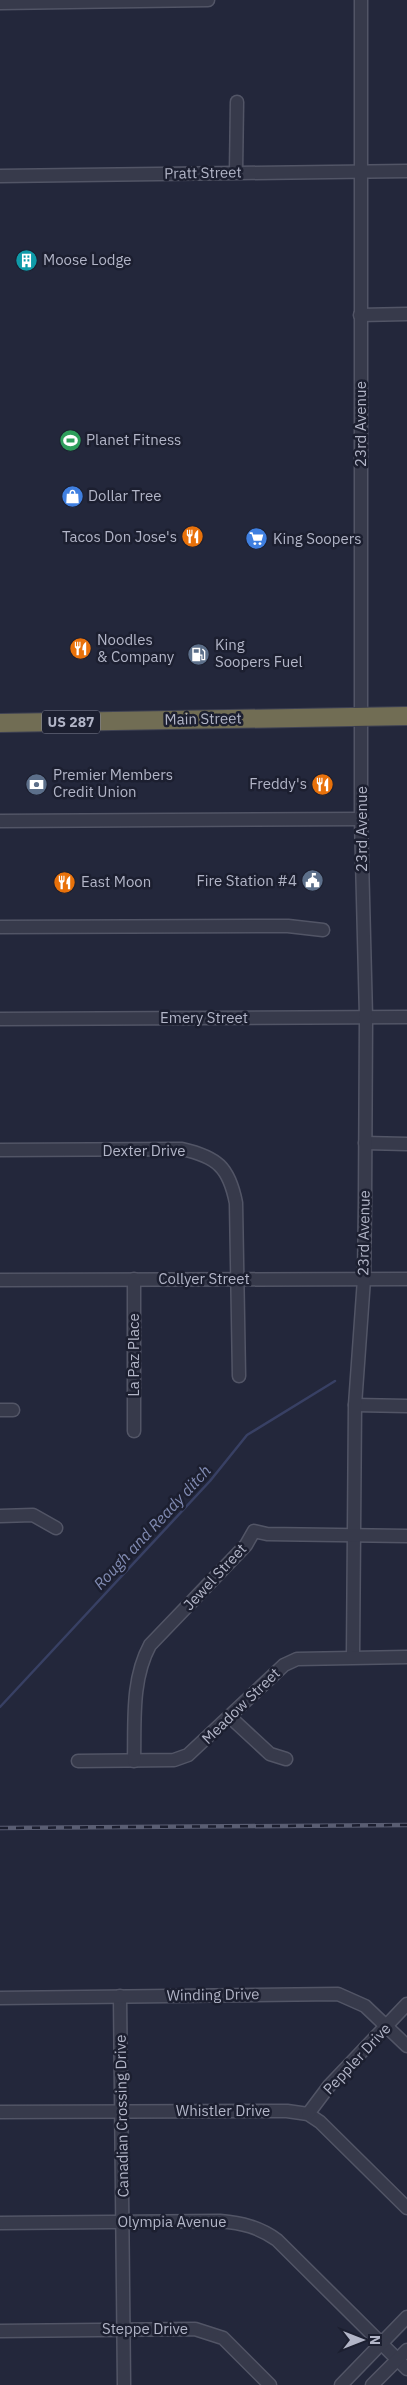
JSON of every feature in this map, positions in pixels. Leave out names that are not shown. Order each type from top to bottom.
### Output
[{"type":"highway","name":"Main Street","points":[[0,723],[407,716]]},
{"type":"street","points":[[0,3],[208,0]]},
{"type":"street","name":"23rd Avenue","points":[[353,1657],[355,1536],[349,1454],[356,1406],[364,1279],[366,1017],[361,819],[361,0]]},
{"type":"street","points":[[236,102],[236,172]]},
{"type":"street","name":"Pratt Street","points":[[0,176],[407,171]]},
{"type":"street","points":[[360,315],[407,314]]},
{"type":"street","points":[[0,821],[361,819]]},
{"type":"street","points":[[0,927],[288,926],[324,930]]},
{"type":"street","name":"Emery Street","points":[[0,1019],[407,1017]]},
{"type":"street","points":[[365,1143],[407,1144]]},
{"type":"street","name":"Dexter Drive","points":[[0,1150],[182,1149],[199,1153],[216,1161],[228,1178],[236,1203],[239,1376]]},
{"type":"street","name":"La Paz Place","points":[[134,1279],[134,1431]]},
{"type":"street","name":"Collyer Street","points":[[0,1280],[407,1279]]},
{"type":"street","points":[[356,1406],[407,1406]]},
{"type":"street","points":[[0,1516],[33,1515],[56,1528]]},
{"type":"street","name":"Jewel Street","points":[[134,1761],[137,1678],[141,1661],[150,1645],[246,1545],[254,1531],[355,1536],[407,1536]]},
{"type":"street","name":"Meadow Street","points":[[78,1761],[174,1760],[188,1755],[284,1665],[297,1659],[407,1657]]},
{"type":"street","points":[[230,1717],[270,1754],[286,1759]]},
{"type":"street","name":"Winding Drive","points":[[0,1998],[338,1994],[365,2006],[407,2046]]},
{"type":"street","name":"Canadian Crossing Drive","points":[[120,1996],[124,2385]]},
{"type":"street","name":"Peppler Drive","points":[[308,2114],[329,2086],[407,2004]]},
{"type":"street","name":"Whistler Drive","points":[[0,2112],[287,2111],[308,2114]]},
{"type":"street","points":[[308,2114],[330,2131],[407,2208]]},
{"type":"street","name":"Olympia Avenue","points":[[0,2223],[220,2221],[245,2224],[266,2232],[407,2369]]},
{"type":"street","points":[[341,2385],[407,2317]]},
{"type":"street","name":"Steppe Drive","points":[[0,2330],[195,2329],[223,2338],[270,2385]]},
{"type":"street","points":[[372,2385],[407,2350]]},
{"type":"waterway","name":"Rough and Ready ditch","points":[[0,1707],[210,1481],[247,1435],[335,1381]]},
{"type":"railway","points":[[0,1828],[407,1825]]},
{"type":"place","name":"Moose Lodge","points":[[27,260]]},
{"type":"place","name":"Planet Fitness","points":[[70,440]]},
{"type":"place","name":"Dollar Tree","points":[[72,496]]},
{"type":"place","name":"Tacos Don Jose's","points":[[193,537]]},
{"type":"place","name":"King Soopers","points":[[257,539]]},
{"type":"place","name":"Noodles & Company","points":[[81,649]]},
{"type":"place","name":"King Soopers Fuel","points":[[199,654]]},
{"type":"place","name":"Premier Members Credit Union","points":[[37,784]]},
{"type":"place","name":"Freddy's","points":[[323,784]]},
{"type":"place","name":"Fire Station #4","points":[[313,881]]},
{"type":"place","name":"East Moon","points":[[65,882]]}]
